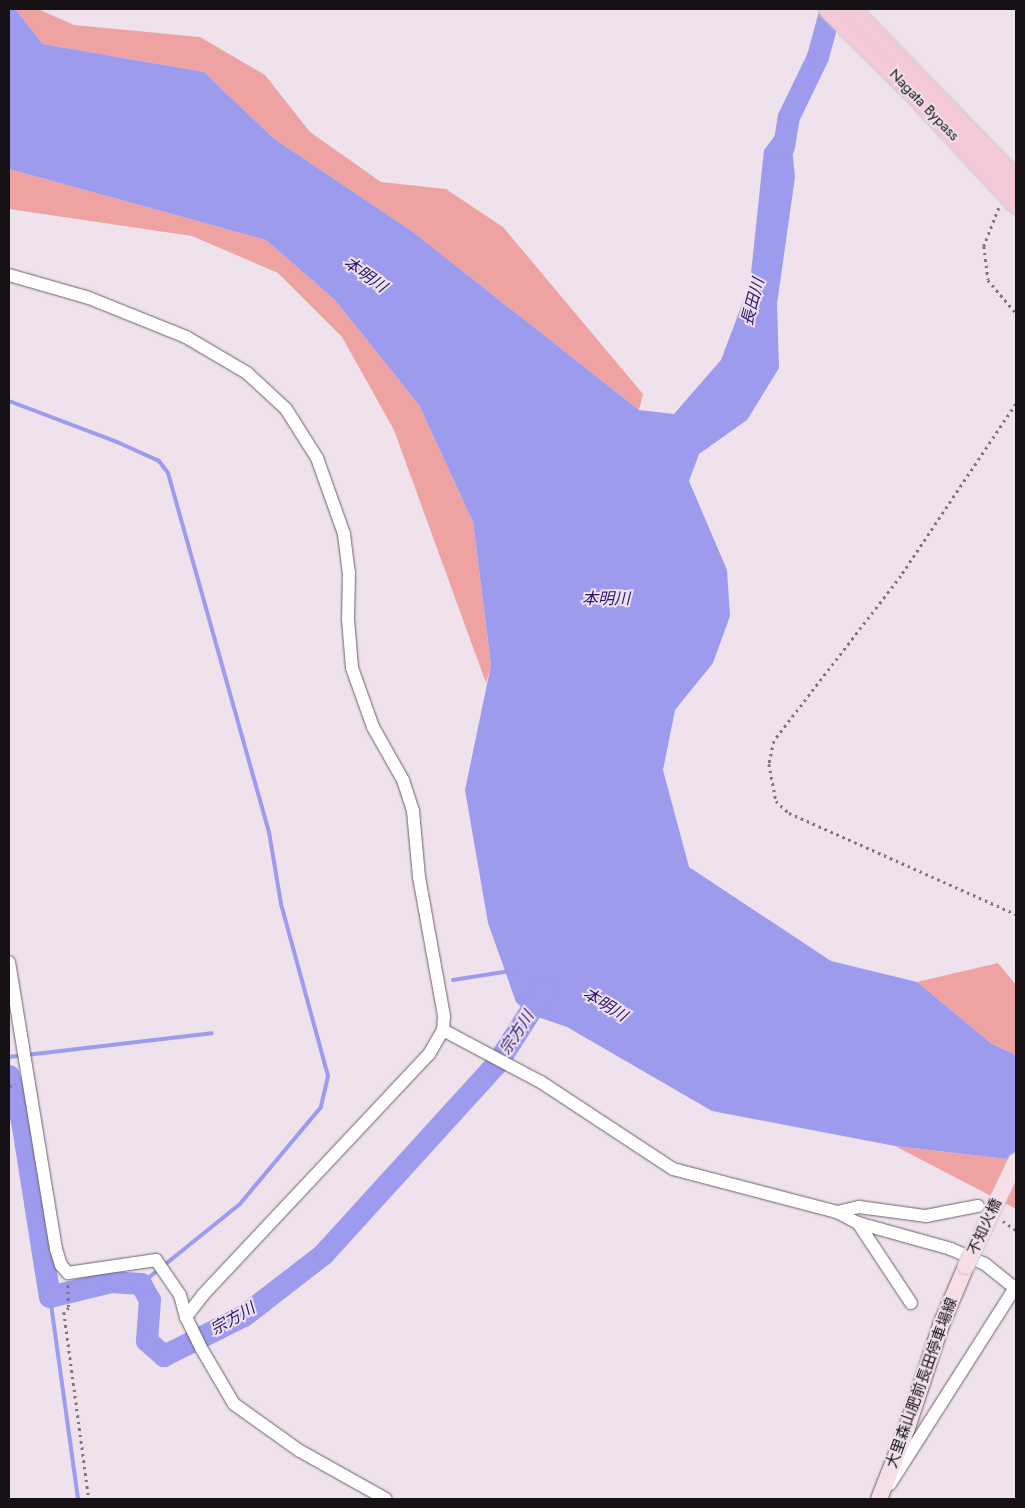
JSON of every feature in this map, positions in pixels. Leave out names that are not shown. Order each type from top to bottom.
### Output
[{"type":"highway","name":"Nagata Bypass","points":[[828,9],[914,94],[1009,203]]},
{"type":"highway","name":"Nagata Bypass","points":[[852,9],[1016,180]]},
{"type":"main road","name":"不知火橋","points":[[966,1266],[1016,1161]]},
{"type":"main road","name":"大里森山肥前長田停車場線","points":[[880,1499],[907,1428],[941,1325],[966,1266]]},
{"type":"street","points":[[9,275],[90,298],[186,337],[247,373],[286,409],[317,458],[344,534],[350,572],[348,619],[352,668],[373,727],[403,780],[413,811],[419,877],[444,1016],[443,1030],[429,1054],[229,1266],[186,1318]]},
{"type":"street","points":[[9,962],[56,1249],[68,1273],[156,1260],[180,1295],[186,1318],[234,1404],[300,1451],[386,1499]]},
{"type":"street","points":[[443,1030],[541,1082],[673,1168],[837,1212],[858,1223],[951,1249],[985,1264],[1016,1288],[880,1499]]},
{"type":"street","points":[[837,1212],[859,1207],[926,1216],[978,1206]]},
{"type":"street","points":[[858,1223],[911,1303]]},
{"type":"path","points":[[1009,203],[984,246],[988,280],[1016,313]]},
{"type":"path","points":[[1016,404],[901,576],[774,741],[769,764],[776,801],[789,813],[1016,914]]},
{"type":"path","points":[[68,1273],[68,1308],[64,1312],[89,1499]]},
{"type":"shaded area","points":[[15,9],[38,9],[74,25],[200,37],[265,75],[310,132],[381,182],[446,189],[503,227],[643,394],[639,410],[413,232],[273,138],[204,72],[43,44]]},
{"type":"shaded area","points":[[9,169],[266,240],[335,300],[419,405],[473,522],[491,666],[486,683],[394,430],[342,337],[278,273],[192,236],[9,209]]},
{"type":"shaded area","points":[[998,963],[1016,985],[1016,1055],[992,1044],[917,982]]},
{"type":"shaded area","points":[[895,1146],[1016,1160],[1016,1209]]},
{"type":"water","name":"本明川","points":[[9,9],[15,9],[43,44],[204,72],[273,138],[413,232],[639,410],[674,414],[721,360],[750,283],[764,150],[789,117],[795,177],[777,304],[779,368],[747,420],[699,454],[689,481],[727,570],[730,616],[713,663],[675,710],[663,770],[689,867],[831,961],[917,982],[992,1044],[1016,1055],[1016,1160],[895,1146],[712,1111],[567,1027],[529,1014],[516,1002],[488,923],[465,790],[491,665],[473,522],[419,405],[335,300],[266,240],[9,169]]},
{"type":"waterway","name":"長田川","points":[[784,147],[789,117],[818,57],[831,9]]},
{"type":"waterway","points":[[9,401],[117,442],[159,461],[168,473],[269,832],[281,904],[328,1076],[321,1107],[240,1204],[141,1284]]},
{"type":"waterway","points":[[453,980],[510,971]]},
{"type":"waterway","name":"宗方川","points":[[9,1076],[22,1121],[50,1297],[111,1282],[141,1284],[150,1300],[147,1341],[164,1356],[244,1316],[323,1255],[497,1064],[545,989]]},
{"type":"waterway","points":[[9,1057],[212,1033]]},
{"type":"waterway","points":[[50,1297],[78,1499]]}]
